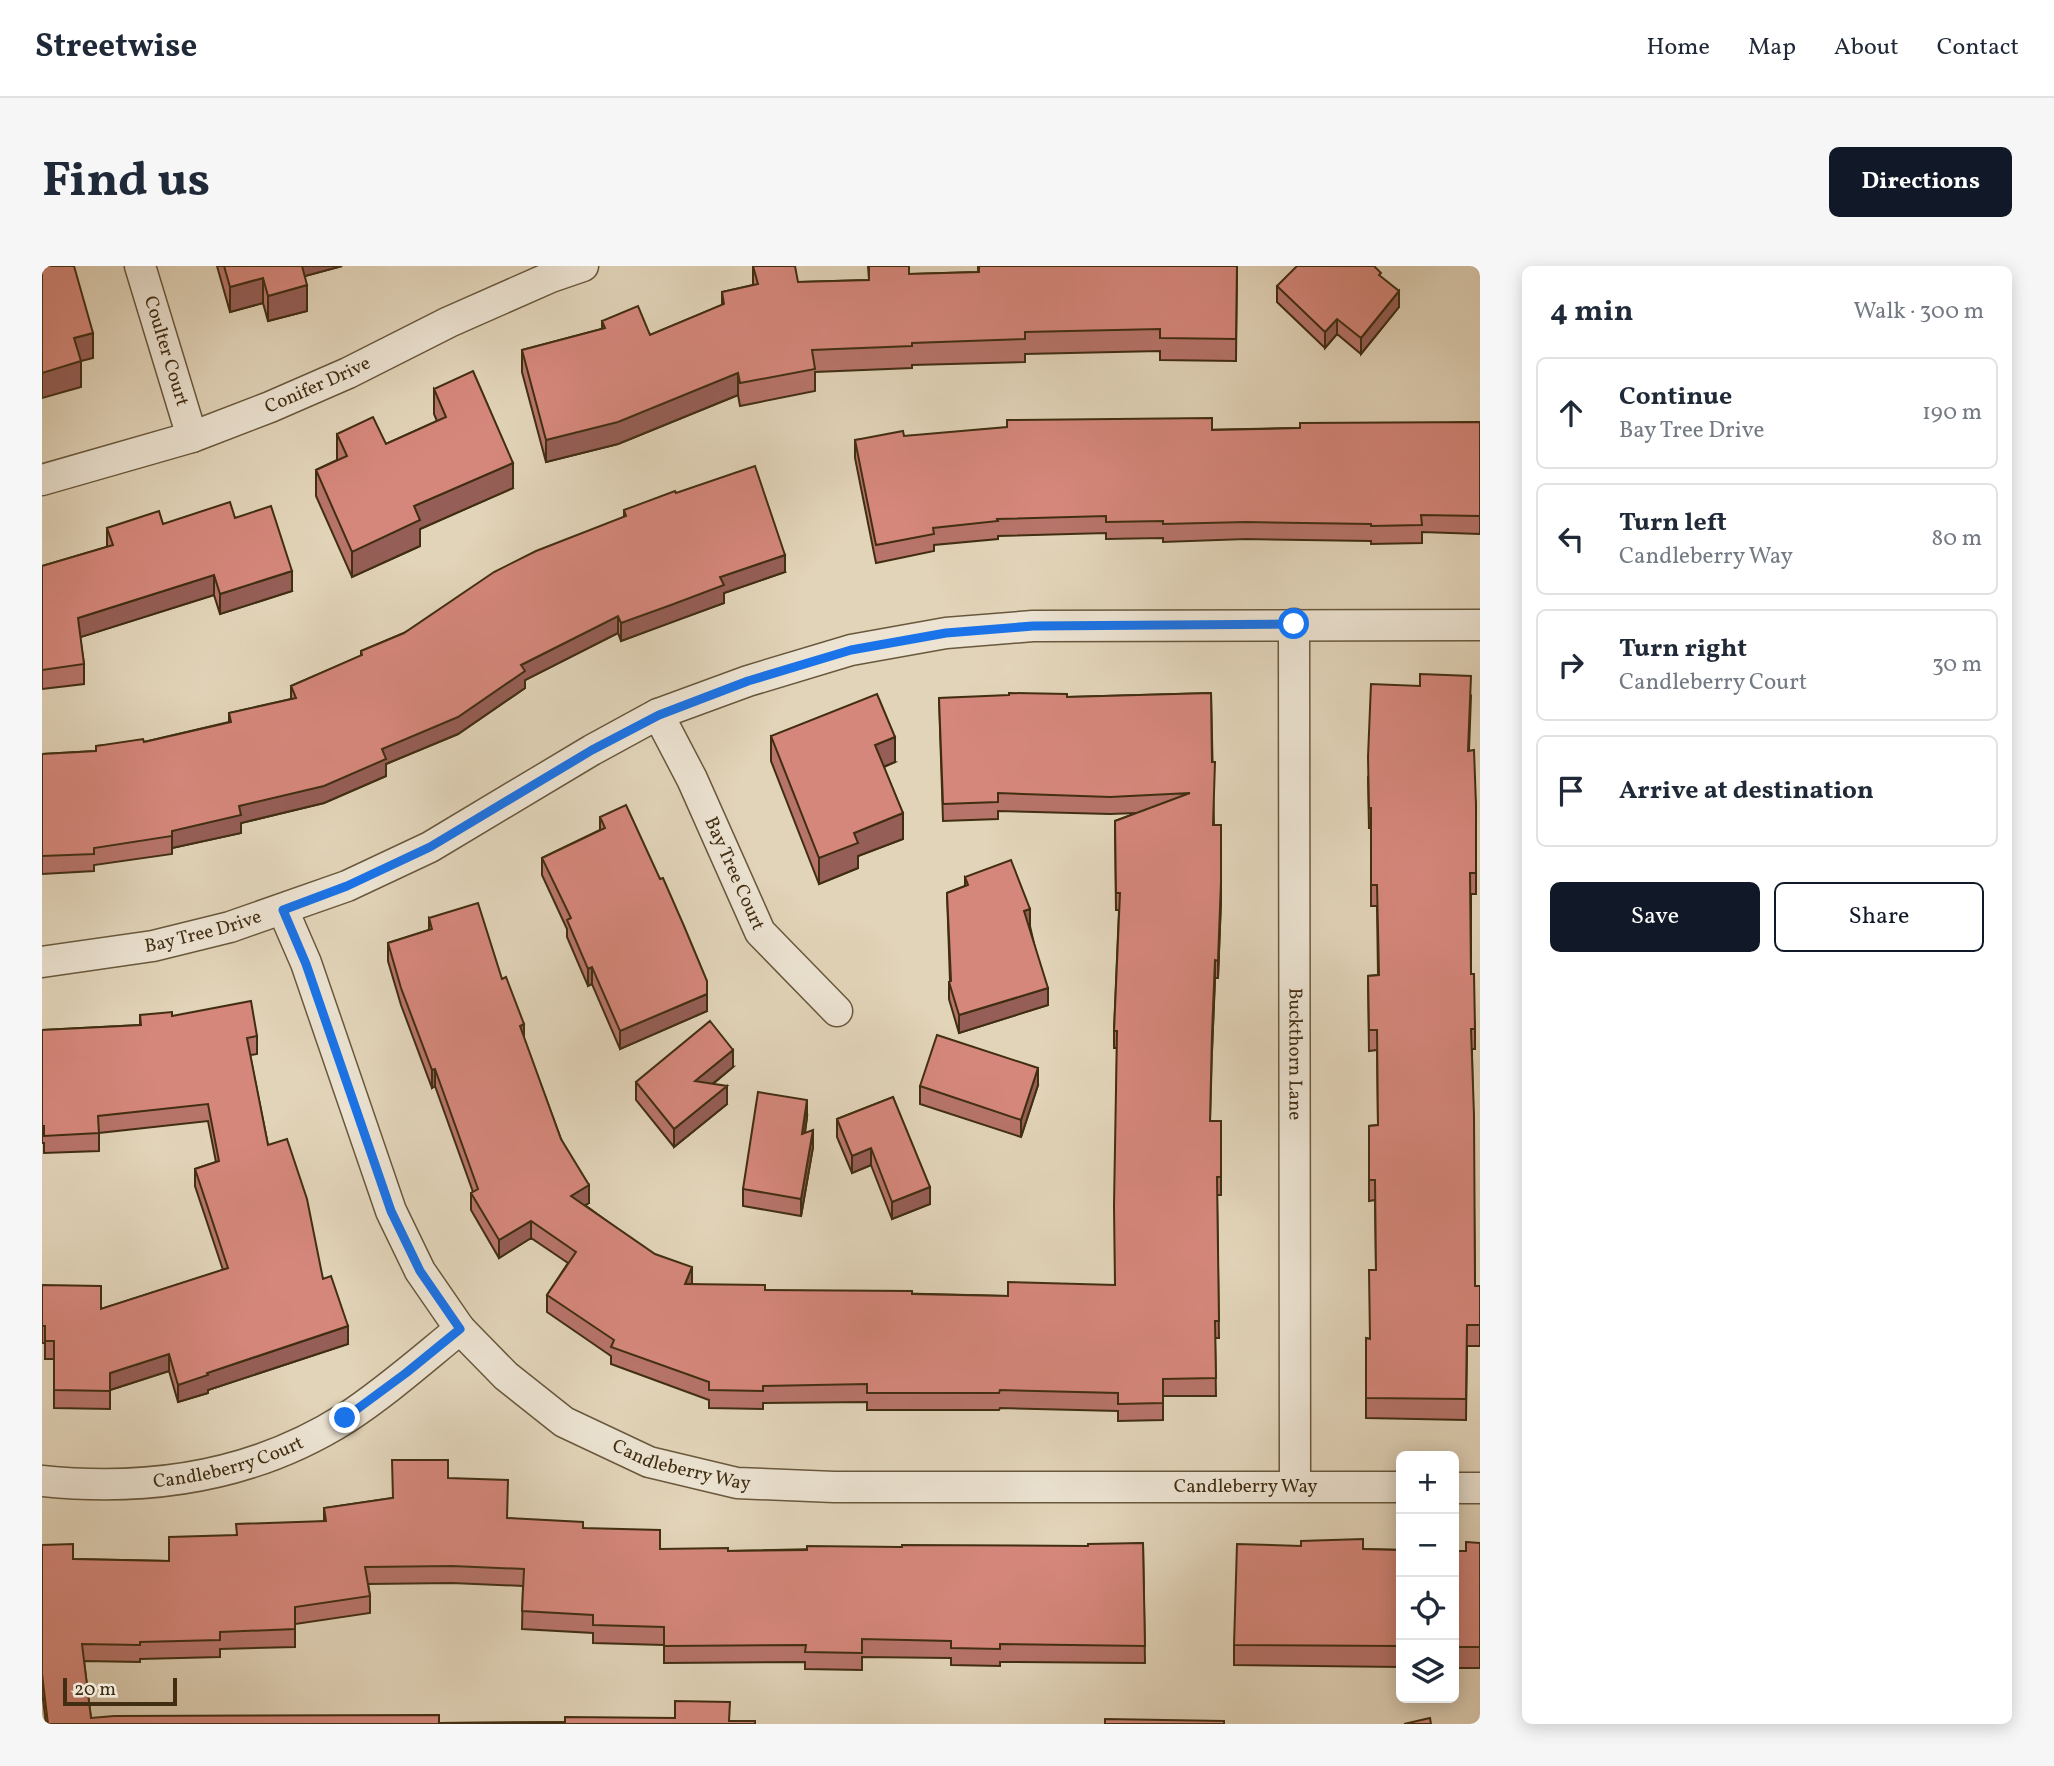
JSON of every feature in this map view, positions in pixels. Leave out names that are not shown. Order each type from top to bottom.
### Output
[{"type":"street","name":"Coulter Court","points":[[140,266],[192,437]]},
{"type":"street","name":"Conifer Drive","points":[[42,480],[192,437],[348,373],[449,322],[551,277],[583,266]]},
{"type":"street","name":"Buckthorn Lane","points":[[1294,624],[1295,1486]]},
{"type":"street","name":"Bay Tree Drive","points":[[42,962],[153,946],[230,927],[347,886],[430,847],[592,750],[659,715],[748,681],[851,650],[946,633],[1033,626],[1480,625]]},
{"type":"street","name":"Bay Tree Court","points":[[659,715],[692,779],[760,932],[837,1010]]},
{"type":"street","name":"Candleberry Way","points":[[283,910],[306,964],[391,1211],[420,1271],[460,1329],[506,1376],[564,1422],[649,1462],[737,1483],[848,1487],[1396,1487]]},
{"type":"street","name":"Candleberry Court","points":[[42,1482],[75,1485],[147,1483],[211,1475],[277,1455],[345,1418],[460,1329]]},
{"type":"street","points":[[1459,1488],[1480,1488]]},
{"type":"building","points":[[42,266],[74,266],[93,333],[74,338],[81,361],[42,373]]},
{"type":"building","points":[[224,266],[302,266],[307,285],[268,296],[263,278],[230,287]]},
{"type":"building","points":[[753,266],[795,266],[798,282],[869,280],[869,266],[909,266],[909,274],[979,272],[979,266],[1237,266],[1236,339],[1160,338],[1160,329],[1025,332],[1025,339],[812,350],[815,369],[740,383],[738,373],[618,422],[546,440],[522,350],[605,328],[602,321],[638,306],[650,335],[724,304],[722,292],[758,284]]},
{"type":"building","points":[[1297,266],[1374,266],[1381,273],[1379,275],[1399,291],[1361,338],[1337,319],[1325,332],[1277,286]]},
{"type":"building","points":[[473,371],[513,463],[414,506],[420,520],[352,552],[316,470],[347,456],[337,434],[373,417],[386,444],[446,417],[434,389]]},
{"type":"building","points":[[1212,418],[1212,430],[1300,428],[1300,423],[1480,422],[1480,516],[1421,515],[1422,525],[1371,526],[1246,522],[1106,522],[1106,516],[997,519],[998,521],[933,528],[934,534],[876,545],[855,440],[903,431],[904,436],[1007,427],[1007,420]]},
{"type":"building","points":[[755,466],[785,555],[720,577],[724,585],[671,605],[621,623],[618,616],[521,665],[525,671],[458,717],[382,749],[386,759],[324,786],[239,806],[241,815],[172,831],[172,836],[94,848],[94,854],[42,856],[42,754],[96,751],[96,746],[143,739],[144,742],[231,722],[229,713],[296,698],[291,686],[404,633],[494,572],[536,551],[626,516],[624,510]]},
{"type":"building","points":[[230,502],[235,518],[271,506],[292,571],[220,594],[214,575],[78,618],[84,664],[42,670],[42,566],[113,545],[107,528],[159,511],[163,524]]},
{"type":"building","points":[[1420,674],[1471,676],[1468,751],[1474,750],[1476,873],[1470,873],[1471,974],[1474,974],[1475,1029],[1471,1029],[1475,1286],[1480,1286],[1480,1325],[1467,1325],[1466,1399],[1366,1398],[1366,1338],[1370,1339],[1369,1270],[1376,1270],[1375,1180],[1369,1180],[1369,1126],[1378,1125],[1377,1030],[1369,1030],[1368,976],[1379,975],[1377,885],[1371,885],[1368,757],[1371,684],[1420,686]]},
{"type":"building","points":[[1009,693],[1067,694],[1067,697],[1211,693],[1212,762],[1215,762],[1213,825],[1221,825],[1221,882],[1218,961],[1215,960],[1210,1121],[1221,1121],[1221,1177],[1217,1177],[1219,1321],[1215,1321],[1216,1378],[1163,1379],[1163,1403],[1118,1404],[1118,1393],[1000,1390],[999,1393],[867,1393],[867,1384],[763,1386],[763,1391],[709,1390],[709,1382],[611,1347],[614,1340],[547,1295],[576,1252],[531,1221],[499,1240],[471,1193],[478,1189],[435,1069],[432,1070],[401,988],[388,943],[432,929],[429,918],[478,903],[502,979],[506,977],[524,1024],[520,1026],[561,1139],[589,1185],[571,1196],[655,1254],[692,1267],[685,1284],[765,1285],[765,1290],[912,1291],[912,1294],[1008,1296],[1008,1282],[1115,1285],[1117,1031],[1114,1031],[1120,893],[1116,893],[1115,821],[1190,793],[1110,797],[998,793],[998,802],[943,804],[939,698]]},
{"type":"building","points":[[877,694],[895,737],[875,745],[903,813],[854,833],[858,843],[819,858],[771,736]]},
{"type":"building","points":[[626,805],[684,926],[707,981],[707,994],[620,1031],[592,967],[588,969],[567,920],[571,918],[542,858],[605,828],[600,817]]},
{"type":"building","points":[[1011,860],[1030,909],[1024,911],[1048,988],[959,1015],[949,982],[947,893],[968,885],[965,877]]},
{"type":"building","points":[[251,1001],[257,1036],[247,1038],[268,1145],[287,1139],[307,1199],[323,1279],[331,1276],[348,1326],[178,1385],[169,1354],[110,1373],[110,1391],[54,1390],[54,1341],[45,1341],[45,1326],[42,1326],[42,1285],[101,1286],[101,1309],[228,1268],[195,1169],[219,1161],[208,1104],[98,1116],[99,1133],[44,1136],[42,1030],[141,1025],[140,1015],[172,1012],[172,1016]]},
{"type":"building","points":[[710,1021],[733,1050],[695,1081],[727,1086],[674,1129],[636,1082]]},
{"type":"building","points":[[937,1035],[1038,1068],[1021,1120],[920,1086]]},
{"type":"building","points":[[758,1092],[807,1100],[802,1134],[813,1130],[801,1199],[743,1189]]},
{"type":"building","points":[[893,1097],[930,1187],[892,1202],[871,1148],[852,1156],[837,1119]]},
{"type":"building","points":[[392,1460],[448,1460],[448,1478],[508,1480],[507,1518],[583,1522],[583,1528],[660,1530],[660,1549],[728,1548],[728,1551],[807,1550],[807,1546],[1088,1546],[1143,1543],[1145,1646],[1000,1644],[1000,1649],[951,1648],[951,1641],[862,1639],[862,1653],[805,1652],[806,1645],[664,1646],[664,1627],[593,1625],[593,1615],[522,1611],[524,1569],[365,1567],[370,1596],[295,1607],[295,1629],[220,1632],[220,1640],[140,1642],[140,1645],[82,1644],[91,1718],[439,1715],[439,1723],[565,1722],[565,1717],[675,1718],[675,1701],[730,1702],[729,1721],[755,1721],[755,1724],[48,1724],[42,1674],[42,1545],[73,1544],[73,1559],[169,1561],[169,1537],[237,1535],[236,1524],[326,1521],[324,1508],[393,1498]]},
{"type":"building","points":[[1363,1539],[1363,1549],[1396,1550],[1396,1646],[1234,1645],[1237,1544],[1301,1546],[1301,1541]]},
{"type":"building","points":[[1466,1542],[1480,1543],[1480,1647],[1459,1647],[1459,1551],[1466,1551]]},
{"type":"building","points":[[1430,1718],[1431,1724],[1404,1724]]},
{"type":"building","points":[[1105,1719],[1224,1721],[1224,1724],[1105,1724]]},
{"type":"route","points":[[345,1418],[460,1329],[420,1271],[391,1211],[306,964],[283,910],[347,886],[430,847],[592,750],[659,715],[748,681],[851,650],[946,633],[1033,626],[1294,624]]}]
